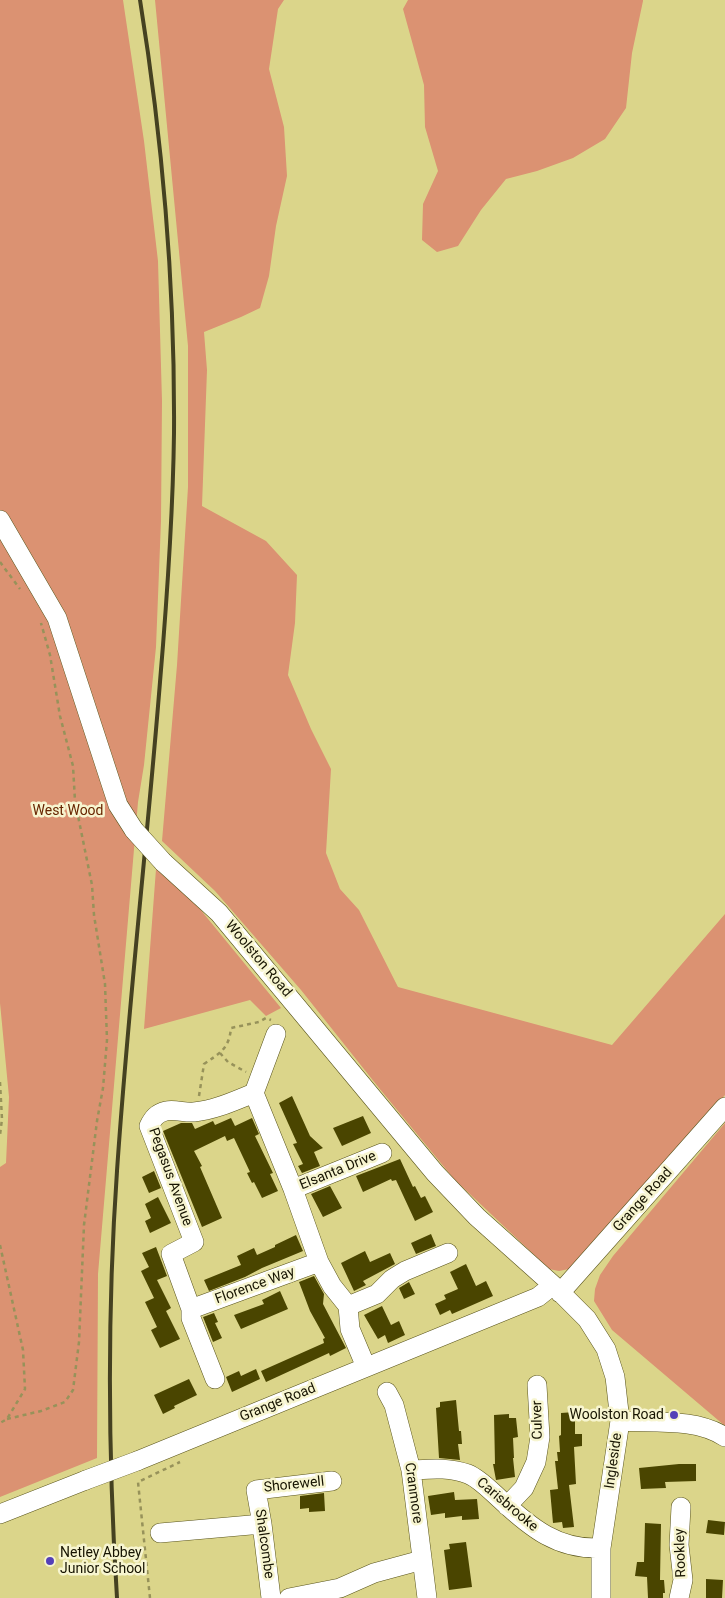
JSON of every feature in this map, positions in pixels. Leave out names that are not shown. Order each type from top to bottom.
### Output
[{"type":"street","name":"Woolston Road","points":[[0,520],[32,591],[57,618],[118,805],[134,830],[163,862],[220,913],[436,1174],[477,1217],[557,1289]]},
{"type":"street","points":[[276,1034],[257,1085],[319,1262],[332,1286],[348,1306],[350,1329],[366,1367]]},
{"type":"street","name":"Pegasus Avenue","points":[[215,1379],[191,1318],[191,1309],[171,1254],[194,1242],[149,1126],[153,1118],[159,1113],[168,1110],[191,1112],[212,1110],[257,1085]]},
{"type":"street","name":"Grange Road","points":[[0,1514],[137,1461],[557,1289],[725,1107]]},
{"type":"street","name":"Elsanta Drive","points":[[293,1189],[382,1153]]},
{"type":"street","points":[[348,1306],[377,1294],[392,1278],[404,1271],[448,1254]]},
{"type":"street","name":"Florence Way","points":[[191,1309],[319,1262]]},
{"type":"street","name":"Ingleside","points":[[557,1289],[587,1320],[606,1348],[615,1377],[620,1421],[601,1548],[601,1598]]},
{"type":"street","name":"Culver","points":[[507,1506],[524,1488],[536,1462],[540,1437],[537,1384]]},
{"type":"street","name":"Cranmore","points":[[387,1392],[394,1405],[411,1470],[427,1598]]},
{"type":"street","points":[[620,1421],[691,1425],[725,1437]]},
{"type":"street","name":"Carisbrooke","points":[[411,1470],[447,1468],[470,1474],[537,1531],[564,1544],[584,1549],[601,1548]]},
{"type":"street","name":"Shorewell","points":[[256,1490],[332,1481]]},
{"type":"street","name":"Shalcombe","points":[[256,1490],[271,1598]]},
{"type":"street","name":"Rookley","points":[[679,1598],[683,1580],[679,1545],[681,1507]]},
{"type":"street","points":[[160,1533],[262,1524]]},
{"type":"street","points":[[289,1598],[340,1588],[374,1573],[422,1560]]},
{"type":"path","points":[[0,562],[32,591]]},
{"type":"path","points":[[0,1423],[7,1419],[42,1411],[65,1402],[73,1390],[80,1325],[84,1225],[103,1088],[107,1040],[105,984],[94,915],[92,885],[75,801],[73,766],[60,716],[50,655],[40,622]]},
{"type":"path","points":[[201,1111],[199,1099],[204,1064],[227,1046],[231,1028],[259,1022],[266,1018],[273,1021],[276,1034]]},
{"type":"path","points":[[220,1053],[257,1085]]},
{"type":"path","points":[[0,1082],[2,1119],[0,1135]]},
{"type":"path","points":[[0,1246],[23,1350],[25,1389],[7,1419]]},
{"type":"path","points":[[150,1598],[138,1482],[182,1461]]},
{"type":"green space","name":"West Wood","points":[[0,0],[123,0],[144,141],[158,261],[162,401],[161,521],[156,647],[144,765],[138,802],[98,1274],[97,1458],[0,1497],[0,1167],[6,1163],[9,1097],[0,1003]]},
{"type":"green space","points":[[155,0],[284,0],[278,9],[269,69],[284,127],[287,176],[276,226],[269,276],[260,308],[204,332],[207,370],[202,506],[266,541],[297,575],[295,623],[288,675],[311,729],[331,769],[326,853],[340,889],[359,910],[398,987],[612,1045],[725,914],[725,1095],[569,1269],[559,1271],[549,1269],[454,1179],[301,990],[215,891],[162,841],[177,665],[188,487],[188,346]]},
{"type":"green space","points":[[408,0],[643,0],[632,53],[626,108],[605,139],[573,158],[537,171],[506,179],[481,210],[458,246],[437,252],[422,240],[423,204],[438,171],[425,127],[424,85],[403,9]]},
{"type":"green space","points":[[156,869],[195,903],[281,1008],[266,1016],[250,1000],[144,1029]]},
{"type":"green space","points":[[725,1123],[725,1426],[612,1330],[594,1301],[595,1289],[600,1275],[613,1256]]},
{"type":"building","points":[[292,1096],[310,1136],[323,1148],[314,1152],[320,1166],[302,1173],[298,1166],[303,1164],[293,1144],[297,1143],[279,1103]]},
{"type":"building","points":[[363,1116],[371,1133],[342,1146],[333,1128]]},
{"type":"building","points":[[231,1118],[235,1126],[252,1118],[259,1134],[255,1136],[273,1173],[270,1174],[278,1191],[262,1198],[247,1173],[250,1172],[234,1138],[227,1141],[225,1136],[194,1151],[202,1166],[200,1167],[222,1218],[202,1227],[163,1131],[181,1123],[192,1123],[195,1129],[213,1121],[215,1125]]},
{"type":"building","points":[[400,1159],[413,1187],[415,1186],[421,1198],[425,1196],[433,1212],[415,1221],[396,1180],[392,1181],[391,1179],[363,1192],[356,1176]]},
{"type":"building","points":[[154,1171],[161,1188],[149,1193],[142,1177]]},
{"type":"building","points":[[330,1186],[342,1208],[323,1217],[311,1194]]},
{"type":"building","points":[[158,1197],[171,1223],[150,1233],[145,1221],[151,1218],[145,1204]]},
{"type":"building","points":[[431,1234],[436,1246],[416,1254],[411,1243]]},
{"type":"building","points":[[296,1235],[303,1251],[209,1291],[204,1280],[241,1265],[237,1256],[254,1248],[257,1255]]},
{"type":"building","points":[[156,1247],[167,1276],[157,1280],[171,1308],[166,1311],[180,1339],[160,1348],[151,1330],[157,1327],[145,1302],[154,1298],[141,1271],[149,1267],[142,1253]]},
{"type":"building","points":[[365,1251],[370,1262],[390,1253],[395,1264],[363,1281],[366,1285],[354,1291],[341,1263]]},
{"type":"building","points":[[466,1264],[476,1286],[486,1281],[493,1296],[452,1314],[450,1310],[440,1315],[435,1304],[446,1299],[444,1295],[458,1289],[450,1272]]},
{"type":"building","points":[[314,1276],[324,1294],[323,1304],[346,1348],[330,1356],[329,1353],[266,1382],[261,1371],[324,1343],[323,1339],[325,1338],[310,1311],[299,1282]]},
{"type":"building","points":[[409,1282],[415,1294],[404,1299],[399,1288]]},
{"type":"building","points":[[280,1291],[288,1309],[241,1329],[234,1315],[264,1304],[262,1300]]},
{"type":"building","points":[[382,1306],[391,1325],[399,1321],[405,1335],[388,1343],[385,1335],[378,1339],[364,1315]]},
{"type":"building","points":[[214,1313],[218,1322],[215,1323],[222,1338],[213,1342],[203,1317]]},
{"type":"building","points":[[256,1369],[260,1379],[232,1392],[226,1377],[239,1371],[241,1376]]},
{"type":"building","points":[[189,1379],[197,1395],[174,1406],[175,1408],[163,1414],[154,1395]]},
{"type":"building","points":[[456,1400],[462,1444],[458,1444],[460,1460],[439,1458],[436,1408],[440,1407],[440,1402]]},
{"type":"building","points":[[575,1412],[575,1434],[582,1434],[582,1446],[574,1447],[576,1484],[569,1485],[574,1527],[563,1528],[562,1522],[553,1523],[550,1490],[558,1489],[555,1461],[558,1461],[557,1452],[560,1452],[561,1413]]},
{"type":"building","points":[[509,1414],[509,1418],[516,1418],[518,1437],[513,1438],[515,1477],[496,1480],[493,1464],[495,1464],[494,1415]]},
{"type":"building","points":[[696,1464],[696,1481],[665,1482],[666,1488],[641,1489],[639,1468]]},
{"type":"building","points":[[454,1492],[455,1500],[477,1499],[479,1519],[462,1520],[462,1516],[445,1518],[445,1513],[431,1515],[428,1496]]},
{"type":"building","points":[[324,1493],[325,1511],[309,1512],[309,1508],[300,1509],[300,1496]]},
{"type":"building","points":[[708,1520],[725,1522],[724,1535],[706,1533]]},
{"type":"building","points":[[645,1523],[661,1524],[660,1580],[664,1580],[665,1593],[663,1593],[663,1598],[648,1598],[647,1577],[635,1576],[637,1562],[644,1562]]},
{"type":"building","points":[[466,1542],[472,1587],[449,1590],[444,1550],[450,1549],[449,1544]]},
{"type":"building","points":[[706,1579],[723,1580],[722,1598],[706,1598]]},
{"type":"railway","points":[[117,1598],[110,1438],[110,1332],[114,1225],[127,1049],[165,620],[174,433],[172,324],[166,216],[155,108],[140,0]]},
{"type":"place","name":"Woolston Road","points":[[674,1415]]},
{"type":"place","name":"Netley Abbey Junior School","points":[[50,1561]]}]
